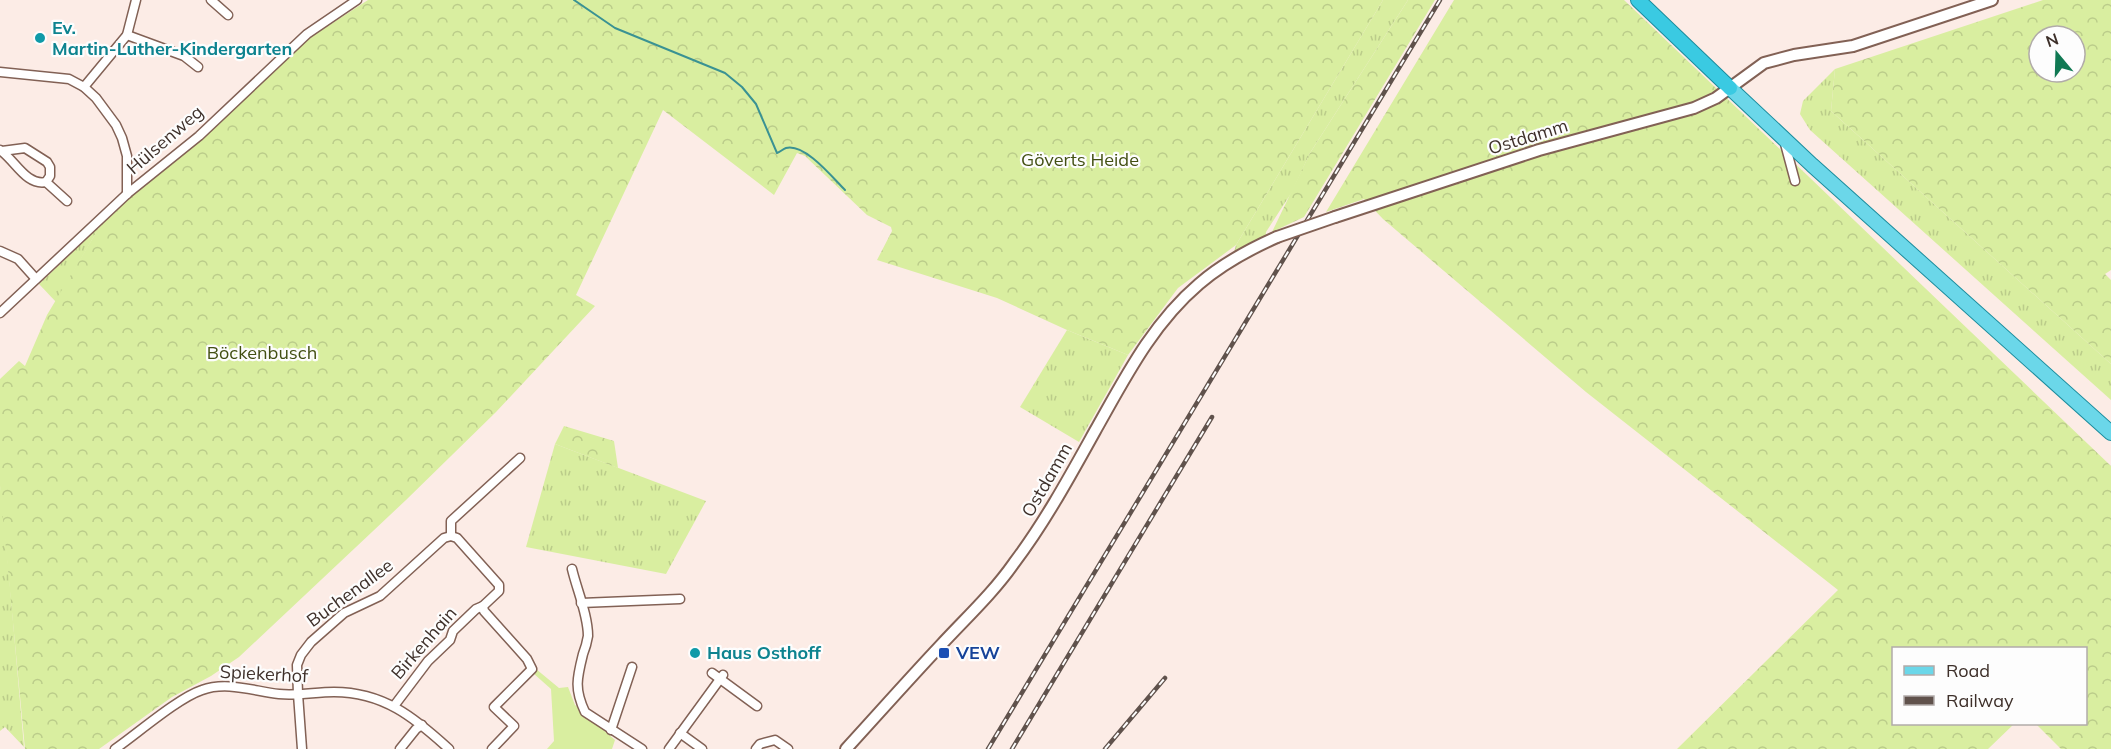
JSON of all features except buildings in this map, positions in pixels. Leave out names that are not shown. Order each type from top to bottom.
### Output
[{"type":"highway","points":[[1638,0],[1730,88]]},
{"type":"main road","points":[[1730,88],[2111,433]]},
{"type":"street","points":[[84,87],[127,35],[136,0]]},
{"type":"street","points":[[211,0],[228,15]]},
{"type":"street","name":"Hülsenweg","points":[[0,313],[127,194],[199,136],[307,34],[357,0]]},
{"type":"street","name":"Ostdamm","points":[[846,749],[1014,564],[1045,518],[1150,336],[1187,295],[1232,260],[1277,237],[1335,217],[1539,150],[1694,108],[1716,98],[1764,63],[1778,58],[1853,46],[1992,0]]},
{"type":"street","points":[[127,35],[184,56],[198,67]]},
{"type":"street","points":[[0,72],[69,79],[84,87],[106,110],[122,138],[127,156],[127,194]]},
{"type":"street","points":[[1783,137],[1795,181]]},
{"type":"street","points":[[25,148],[47,162],[50,167],[50,176],[46,182],[38,183],[31,180],[1,150],[25,148]]},
{"type":"street","points":[[46,182],[67,201]]},
{"type":"street","points":[[0,251],[18,259],[36,279]]},
{"type":"street","points":[[451,536],[451,521],[520,458]]},
{"type":"street","name":"Birkenhain","points":[[394,706],[428,662],[450,640],[453,631],[499,591],[499,585],[458,538],[451,536]]},
{"type":"street","name":"Buchenallee","points":[[302,749],[297,665],[301,655],[311,642],[344,613],[380,596],[444,538],[451,536]]},
{"type":"street","points":[[572,568],[588,639],[576,686],[585,712],[642,749]]},
{"type":"street","points":[[581,603],[680,599]]},
{"type":"street","points":[[483,606],[484,611],[527,659],[532,669],[494,707],[514,726],[492,749]]},
{"type":"street","points":[[611,730],[632,667]]},
{"type":"street","points":[[669,749],[718,676],[758,706]]},
{"type":"street","name":"Spiekerhof","points":[[115,749],[183,700],[200,690],[216,686],[238,687],[282,695],[356,693],[394,706],[422,725],[449,749]]},
{"type":"street","points":[[400,749],[422,725]]},
{"type":"street","points":[[680,733],[702,749]]},
{"type":"street","points":[[756,749],[760,744],[775,740],[788,749]]},
{"type":"green space","name":"Böckenbusch","points":[[368,0],[1383,0],[1236,245],[1178,288],[1128,355],[997,298],[877,260],[892,231],[891,227],[867,215],[805,156],[797,153],[774,195],[663,110],[576,295],[595,306],[496,412],[239,657],[211,676],[172,697],[99,749],[25,749],[0,486],[0,379],[19,361],[25,366],[47,315],[100,226],[125,202],[203,138],[308,39]]},
{"type":"green space","points":[[1383,0],[1408,0],[1310,153],[1292,192],[1266,232],[1265,242],[1232,260],[1236,245]]},
{"type":"green space","points":[[1408,0],[1435,0],[1304,217],[1272,232],[1310,153]]},
{"type":"green space","points":[[1454,0],[1624,0],[2111,466],[2111,749],[2061,749],[2037,725],[2087,725],[2087,647],[1892,647],[1892,725],[2013,725],[1988,749],[1677,749],[1838,590],[1586,392],[1383,219],[1364,199],[1326,212]]},
{"type":"green space","points":[[2043,0],[2111,0],[2111,270],[2105,274],[2111,280],[2111,364],[1831,111],[1835,69]]},
{"type":"green space","points":[[1835,69],[1831,111],[2111,364],[2111,400],[1810,130],[1800,114],[1803,101]]},
{"type":"green space","points":[[100,226],[56,302],[39,284]]},
{"type":"green space","points":[[1067,330],[1128,355],[1079,442],[1020,407]]},
{"type":"green space","points":[[564,426],[614,441],[618,468],[555,444]]},
{"type":"green space","points":[[555,444],[706,501],[666,574],[526,547]]},
{"type":"green space","points":[[0,486],[24,747],[5,727],[0,731]]},
{"type":"green space","points":[[536,669],[559,688],[568,687],[575,705],[615,740],[612,749],[547,749],[554,741],[551,689],[533,673]]},
{"type":"waterway","points":[[574,0],[615,28],[725,73],[742,87],[756,104],[777,153],[786,148],[802,151],[818,163],[845,190]]},
{"type":"railway","points":[[988,749],[1440,0]]},
{"type":"railway","points":[[1012,749],[1212,417]]},
{"type":"railway","points":[[1105,749],[1165,678]]},
{"type":"place","name":"Ev. Martin-Luther-Kindergarten","points":[[40,38]]},
{"type":"place","name":"Haus Osthoff","points":[[695,653]]},
{"type":"place","name":"VEW","points":[[944,653]]},
{"type":"park label","name":"Göverts Heide","points":[[1080,160]]}]
